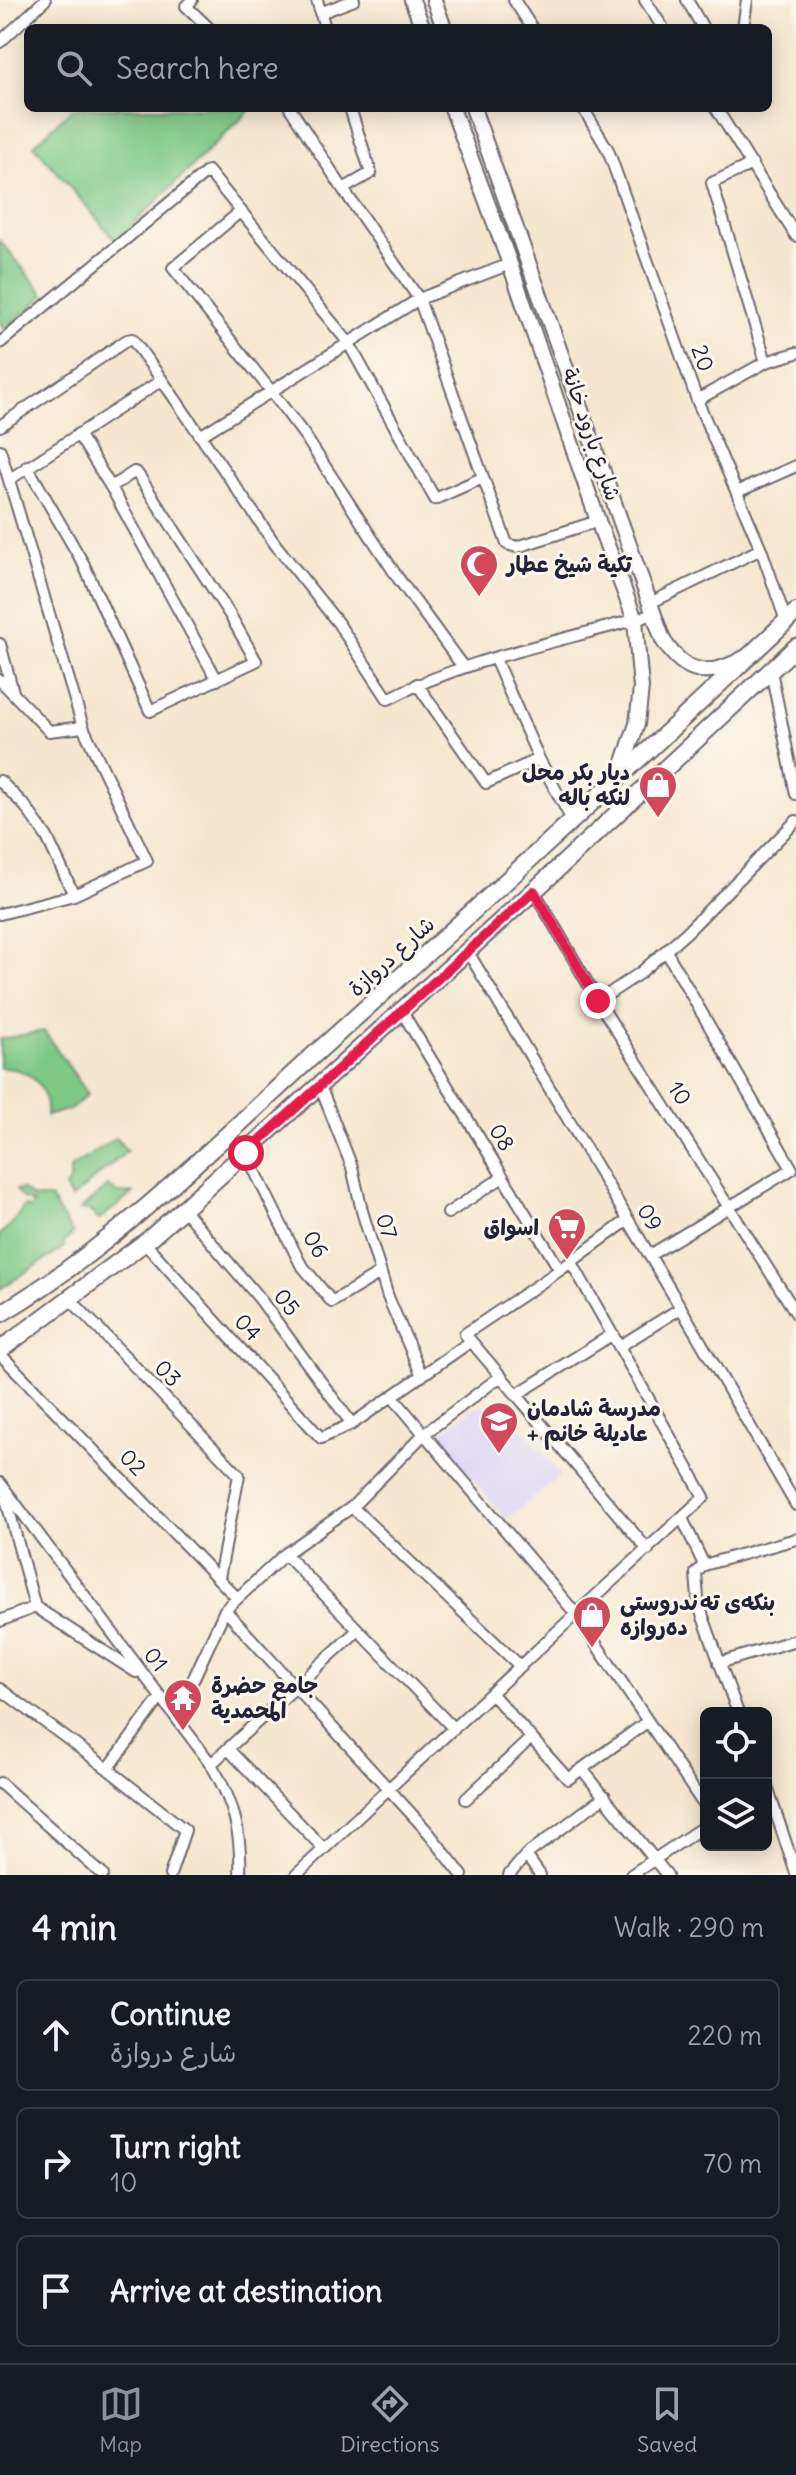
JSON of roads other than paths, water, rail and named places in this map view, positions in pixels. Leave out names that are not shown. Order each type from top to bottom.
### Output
[{"type":"main road","points":[[412,0],[421,24]]},
{"type":"main road","points":[[434,0],[443,24]]},
{"type":"main road","name":"شارع بارود خانة","points":[[453,112],[635,620],[641,688],[637,724],[618,779]]},
{"type":"main road","name":"شارع بارود خانة","points":[[474,112],[663,640],[685,666],[700,669],[731,665],[751,654]]},
{"type":"main road","name":"شارع دروازة","points":[[0,1314],[63,1272],[150,1202],[466,918],[791,616]]},
{"type":"main road","points":[[0,1352],[33,1324],[145,1243],[468,952],[796,647]]},
{"type":"main road","points":[[466,918],[484,937]]},
{"type":"main road","points":[[0,1340],[33,1324]]},
{"type":"street","points":[[0,42],[45,0]]},
{"type":"street","points":[[192,0],[186,6],[205,24]]},
{"type":"street","points":[[317,0],[324,24]]},
{"type":"street","points":[[320,13],[354,0]]},
{"type":"street","points":[[514,0],[529,24]]},
{"type":"street","points":[[645,0],[660,24]]},
{"type":"street","points":[[687,0],[701,24]]},
{"type":"street","points":[[744,24],[747,0]]},
{"type":"street","points":[[293,112],[419,299],[507,544],[517,547],[598,521]]},
{"type":"street","points":[[343,189],[371,173],[351,112]]},
{"type":"street","name":"20","points":[[585,112],[608,150],[697,400],[791,616]]},
{"type":"street","points":[[720,112],[796,236]]},
{"type":"street","points":[[752,164],[712,183],[766,362]]},
{"type":"street","points":[[0,343],[208,171],[348,342],[435,499],[482,478]]},
{"type":"street","points":[[241,211],[173,268],[305,436],[398,578],[463,667]]},
{"type":"street","points":[[200,436],[419,299],[510,264]]},
{"type":"street","points":[[0,426],[132,339],[275,544],[338,623],[388,699],[417,684],[463,667],[635,620],[761,549]]},
{"type":"street","points":[[697,400],[766,362],[796,353]]},
{"type":"street","points":[[10,479],[162,380]]},
{"type":"street","points":[[78,434],[111,487],[217,680]]},
{"type":"street","points":[[0,450],[83,727],[147,861],[74,895],[0,914]]},
{"type":"street","points":[[27,466],[83,563],[150,711],[256,661],[137,473],[111,487]]},
{"type":"street","points":[[737,492],[796,466]]},
{"type":"street","points":[[0,644],[13,694]]},
{"type":"street","points":[[495,659],[539,759],[572,820]]},
{"type":"street","points":[[771,671],[796,794]]},
{"type":"street","points":[[0,680],[49,731],[83,727]]},
{"type":"street","points":[[417,684],[486,783],[539,759]]},
{"type":"street","points":[[0,781],[25,806],[47,837],[74,895]]},
{"type":"street","points":[[598,1001],[640,973],[687,932],[796,821]]},
{"type":"street","name":"10","points":[[534,891],[598,1001],[796,1313]]},
{"type":"street","points":[[650,1255],[792,1169],[666,951]]},
{"type":"street","name":"09","points":[[468,952],[796,1505]]},
{"type":"street","name":"08","points":[[402,1012],[560,1270]]},
{"type":"street","name":"07","points":[[320,1086],[352,1167],[388,1297],[422,1376]]},
{"type":"street","name":"06","points":[[246,1153],[300,1263],[332,1302],[380,1273]]},
{"type":"street","points":[[448,1213],[503,1177]]},
{"type":"street","name":"05","points":[[183,1209],[259,1298],[352,1424]]},
{"type":"street","points":[[628,1220],[572,1263],[465,1334],[648,1550]]},
{"type":"street","name":"04","points":[[145,1243],[321,1438],[352,1424]]},
{"type":"street","points":[[296,1875],[704,1497],[572,1263]]},
{"type":"street","name":"03","points":[[70,1299],[239,1475],[219,1578]]},
{"type":"street","points":[[620,1346],[681,1308]]},
{"type":"street","points":[[516,1395],[613,1334]]},
{"type":"street","points":[[352,1424],[470,1342]]},
{"type":"street","name":"02","points":[[0,1352],[237,1598]]},
{"type":"street","points":[[176,1717],[225,1610],[285,1554],[352,1507],[424,1434],[501,1376]]},
{"type":"street","points":[[392,1396],[576,1614],[700,1799]]},
{"type":"street","points":[[2,1487],[35,1607],[145,1677]]},
{"type":"street","name":"01","points":[[2,1487],[211,1764],[233,1807],[240,1845],[240,1875]]},
{"type":"street","points":[[352,1507],[521,1667]]},
{"type":"street","points":[[682,1518],[704,1565]]},
{"type":"street","points":[[736,1707],[698,1599],[696,1573],[704,1565],[796,1539]]},
{"type":"street","points":[[285,1554],[454,1729]]},
{"type":"street","points":[[0,1621],[35,1607]]},
{"type":"street","points":[[225,1610],[428,1832],[462,1875]]},
{"type":"street","points":[[211,1764],[358,1630]]},
{"type":"street","points":[[719,1663],[796,1640]]},
{"type":"street","points":[[0,1689],[185,1830],[170,1875]]},
{"type":"street","points":[[492,1694],[568,1779],[647,1722]]},
{"type":"street","points":[[108,1769],[161,1697]]},
{"type":"street","points":[[466,1799],[531,1738]]},
{"type":"street","points":[[228,1749],[324,1849]]},
{"type":"street","points":[[582,1769],[667,1875]]},
{"type":"street","points":[[0,1783],[103,1875]]},
{"type":"street","points":[[509,1875],[526,1855],[605,1796]]},
{"type":"street","points":[[772,1804],[796,1873]]},
{"type":"street","points":[[631,1875],[700,1829]]},
{"type":"street","points":[[526,1855],[540,1875]]},
{"type":"place","name":"تكية شيخ عطار","points":[[479,598]]},
{"type":"place","name":"ديار بكر محل لنكه باله","points":[[658,819]]},
{"type":"place","name":"اسواق","points":[[567,1261]]},
{"type":"place","name":"مدرسة شادمان + عاديلة خانم","points":[[499,1455]]},
{"type":"place","name":"بنکەی تەندروستی دەروازە","points":[[592,1649]]},
{"type":"place","name":"جامع حضرة المحمدية","points":[[183,1732]]}]
